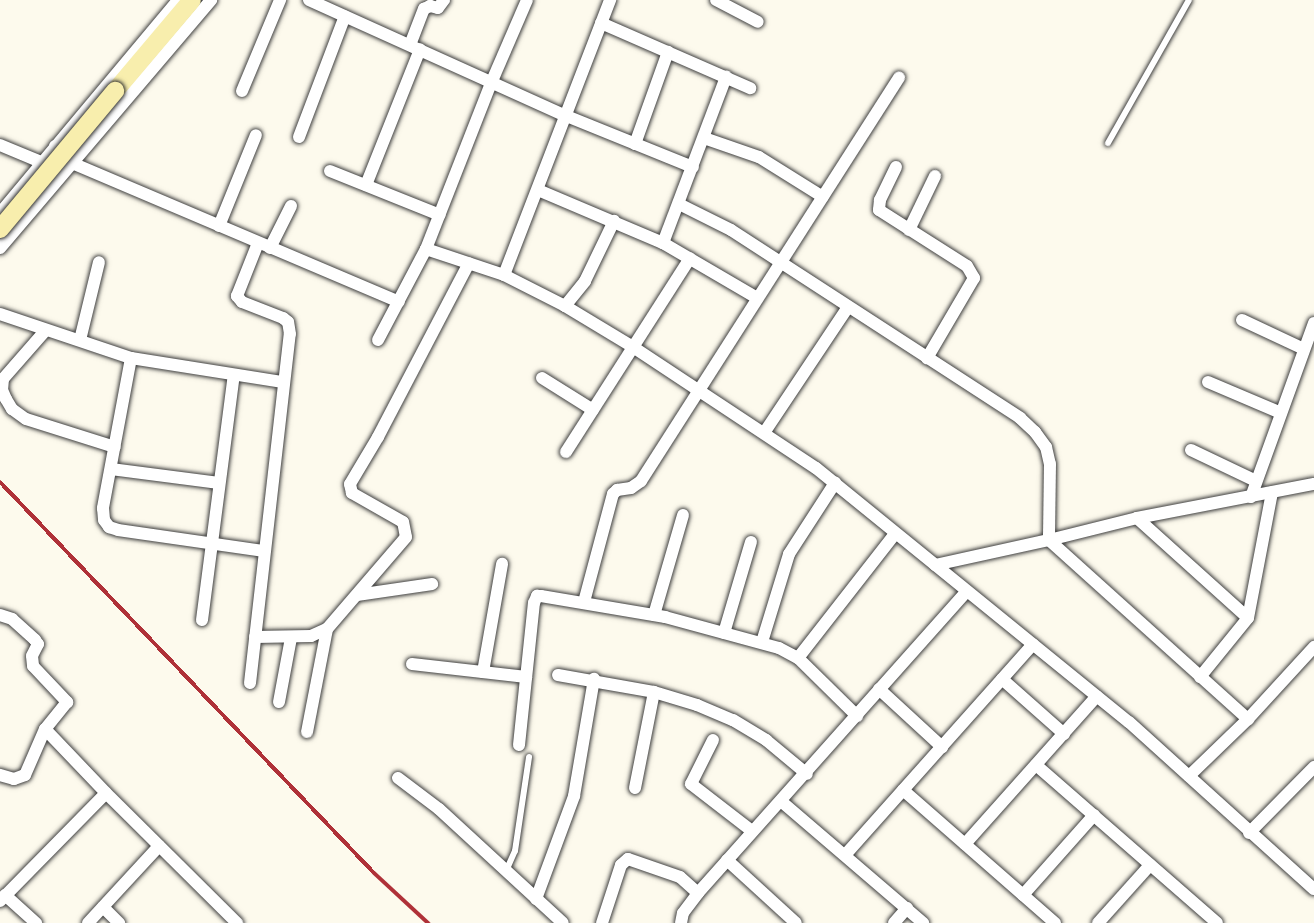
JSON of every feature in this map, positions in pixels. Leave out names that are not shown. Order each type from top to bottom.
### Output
[{"type":"main road","points":[[0,229],[192,0]]},
{"type":"street","points":[[0,213],[178,0]]},
{"type":"street","points":[[0,248],[211,0]]},
{"type":"street","points":[[242,91],[280,0]]},
{"type":"street","points":[[309,0],[564,115],[693,167]]},
{"type":"street","points":[[366,186],[415,47],[424,9],[430,6],[438,8],[444,0]]},
{"type":"street","points":[[378,340],[426,249],[492,81],[527,0]]},
{"type":"street","points":[[504,275],[610,0]]},
{"type":"street","points":[[716,0],[758,22]]},
{"type":"street","points":[[299,137],[345,16]]},
{"type":"street","points":[[601,23],[750,88]]},
{"type":"street","points":[[635,144],[668,52]]},
{"type":"street","points":[[663,243],[726,77]]},
{"type":"street","points":[[584,602],[613,494],[622,488],[638,485],[899,78]]},
{"type":"street","points":[[219,226],[256,135]]},
{"type":"street","points":[[704,138],[759,157],[824,197]]},
{"type":"street","points":[[0,145],[41,162]]},
{"type":"street","points":[[55,146],[72,163],[399,302]]},
{"type":"street","points":[[896,167],[880,200],[879,210],[967,267],[974,278],[927,358]]},
{"type":"street","points":[[330,171],[440,215]]},
{"type":"street","points":[[909,230],[935,176]]},
{"type":"street","points":[[538,190],[663,243],[758,298]]},
{"type":"street","points":[[679,204],[731,230],[1020,418],[1035,432],[1046,447],[1050,464],[1049,540],[1248,719]]},
{"type":"street","points":[[270,248],[291,206]]},
{"type":"street","points":[[565,306],[589,274],[614,221]]},
{"type":"street","points":[[250,683],[290,334],[288,322],[283,318],[242,302],[237,296],[258,243]]},
{"type":"street","points":[[426,249],[504,275],[565,306],[633,347],[764,433],[835,483],[1097,696],[1314,890]]},
{"type":"street","points":[[566,452],[690,258]]},
{"type":"street","points":[[80,340],[99,262]]},
{"type":"street","points":[[255,637],[311,636],[327,629],[402,543],[406,529],[403,522],[352,493],[350,484],[398,400],[469,263]]},
{"type":"street","points":[[764,433],[848,307]]},
{"type":"street","points":[[0,314],[131,358],[283,382]]},
{"type":"street","points":[[1242,320],[1304,349]]},
{"type":"street","points":[[1251,497],[1314,323]]},
{"type":"street","points":[[45,331],[3,379],[2,390],[12,409],[26,418],[115,447]]},
{"type":"street","points":[[131,358],[103,508],[104,520],[109,526],[118,530],[264,551]]},
{"type":"street","points":[[202,620],[234,375]]},
{"type":"street","points":[[542,378],[593,410]]},
{"type":"street","points":[[1208,382],[1281,413]]},
{"type":"street","points":[[1191,450],[1257,481]]},
{"type":"street","points":[[111,469],[219,483]]},
{"type":"street","points":[[762,642],[789,554],[835,483]]},
{"type":"street","points":[[935,565],[1137,518],[1314,484]]},
{"type":"street","points":[[1200,677],[1248,618],[1272,492]]},
{"type":"street","points":[[654,615],[683,515]]},
{"type":"street","points":[[1137,518],[1248,618]]},
{"type":"street","points":[[798,658],[896,534]]},
{"type":"street","points":[[724,633],[752,542]]},
{"type":"street","points":[[483,672],[502,564]]},
{"type":"street","points":[[357,595],[432,584]]},
{"type":"street","points":[[681,923],[682,913],[698,893],[752,831],[807,774],[967,591]]},
{"type":"street","points":[[519,745],[534,599],[541,596],[654,615],[762,642],[798,658],[857,716]]},
{"type":"street","points":[[0,615],[12,619],[35,640],[38,644],[32,656],[33,666],[66,699],[65,706],[45,729],[25,775],[14,779],[0,775]]},
{"type":"street","points":[[307,732],[327,629]]},
{"type":"street","points":[[279,702],[291,638]]},
{"type":"street","points":[[846,854],[1033,644]]},
{"type":"street","points":[[1189,776],[1248,719],[1314,647]]},
{"type":"street","points":[[412,664],[526,677]]},
{"type":"street","points":[[558,675],[654,692],[697,705],[733,720],[766,740],[807,774]]},
{"type":"street","points":[[536,899],[574,796],[594,680]]},
{"type":"street","points":[[1002,680],[1064,734]]},
{"type":"street","points":[[879,689],[942,747]]},
{"type":"street","points":[[635,788],[654,692]]},
{"type":"street","points":[[965,844],[1097,696]]},
{"type":"street","points":[[45,729],[106,794],[237,923]]},
{"type":"street","points":[[713,740],[691,784],[752,831]]},
{"type":"street","points":[[1036,765],[1150,864],[1211,921]]},
{"type":"street","points":[[1249,833],[1313,769]]},
{"type":"street","points":[[398,778],[439,809],[562,923]]},
{"type":"street","points":[[903,790],[1055,923]]},
{"type":"street","points":[[36,923],[3,898],[106,794]]},
{"type":"street","points":[[782,802],[846,854],[923,923]]},
{"type":"street","points":[[1023,896],[1094,815]]},
{"type":"street","points":[[88,923],[159,846]]},
{"type":"street","points":[[602,923],[621,865],[628,859],[680,877],[698,893]]},
{"type":"street","points":[[727,860],[795,923]]},
{"type":"street","points":[[1098,923],[1150,864]]},
{"type":"street","points":[[103,907],[119,923]]},
{"type":"street","points":[[894,923],[907,908]]},
{"type":"lane","points":[[1108,143],[1189,0]]},
{"type":"lane","points":[[506,872],[516,851],[529,757]]},
{"type":"railway","points":[[0,482],[374,873],[428,923]]}]
